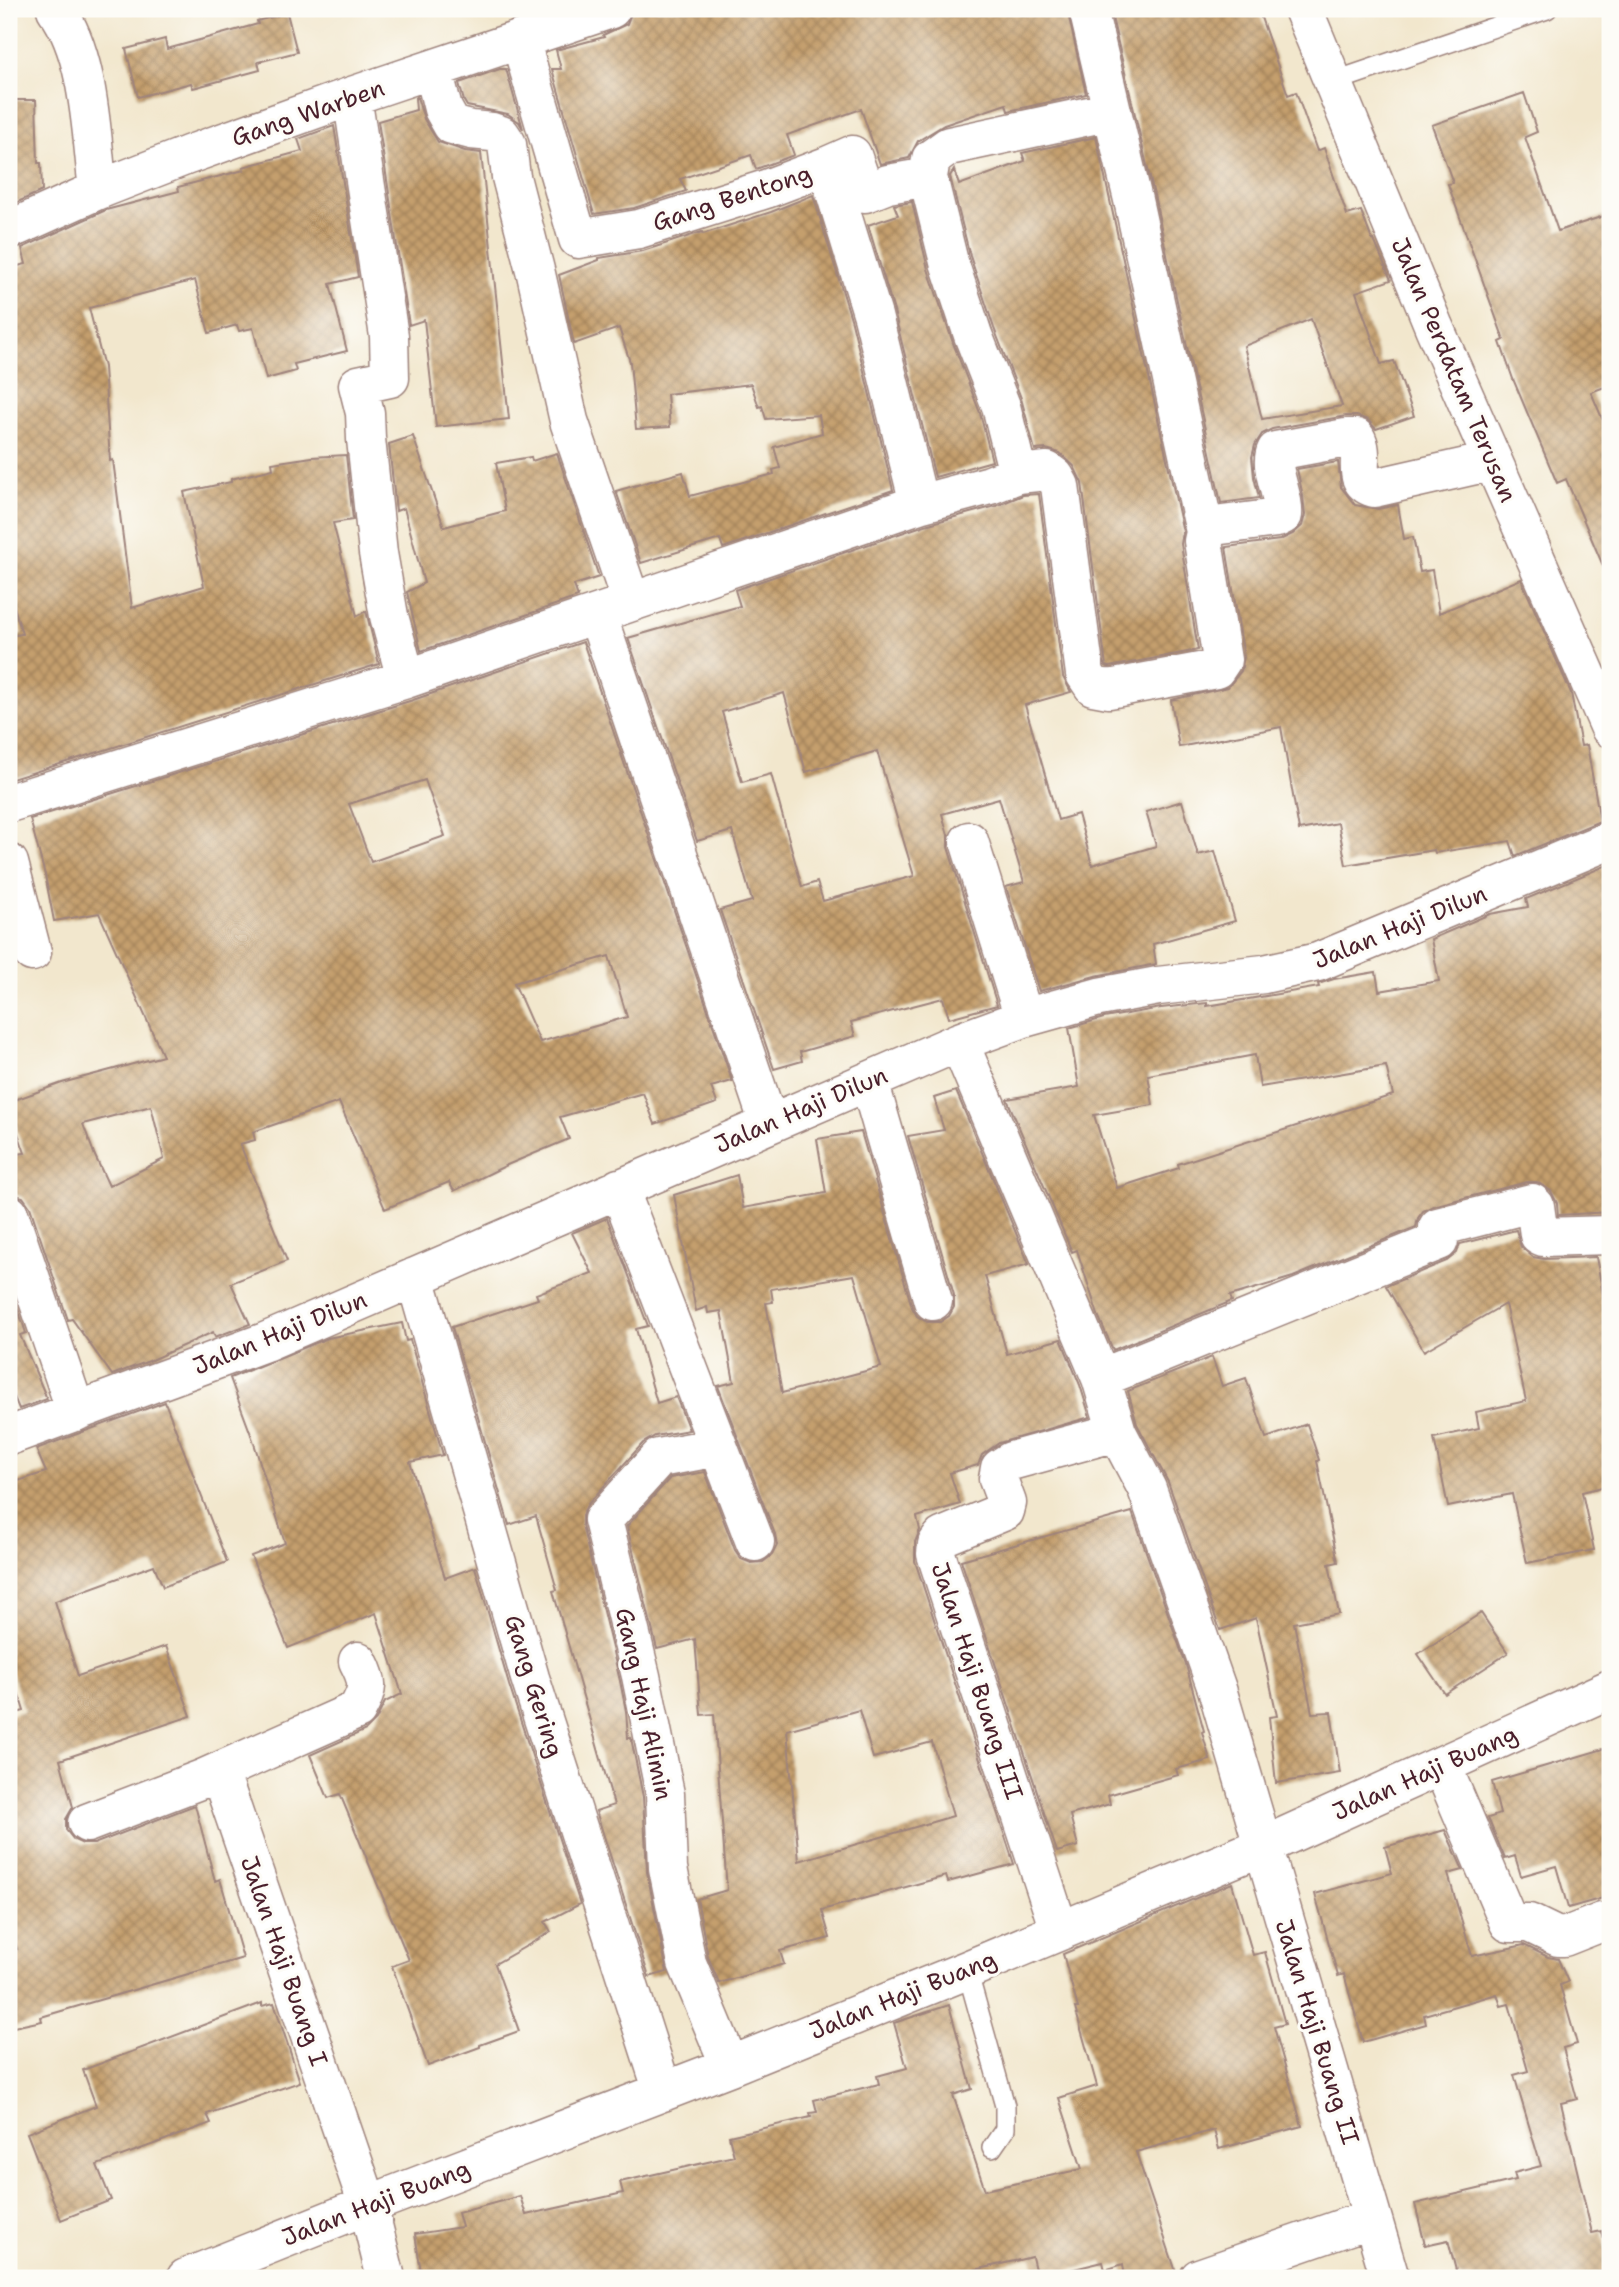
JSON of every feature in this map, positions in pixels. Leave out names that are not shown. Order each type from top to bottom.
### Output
[{"type":"street","points":[[57,9],[69,31],[83,74],[98,190]]},
{"type":"street","points":[[9,803],[406,679],[919,504],[990,485],[1018,474],[1047,471],[1055,477],[1060,486],[1086,674],[1093,686],[1109,689],[1216,669],[1222,660],[1203,541],[1205,531],[1088,9]]},
{"type":"street","name":"Jalan Perdatam Terusan","points":[[1303,9],[1434,327],[1610,728]]},
{"type":"street","name":"Gang Warben","points":[[9,230],[98,190],[352,96],[597,11]]},
{"type":"street","name":"Gang Bentong","points":[[520,39],[578,239],[639,229],[766,189],[827,166],[873,316],[919,504]]},
{"type":"street","points":[[433,69],[443,109],[452,125],[501,135],[507,144],[511,177],[614,608],[769,1124]]},
{"type":"street","points":[[352,96],[389,336],[390,378],[358,385],[365,413],[378,553],[389,616],[406,679]]},
{"type":"street","points":[[1018,474],[1001,406],[973,335],[949,262],[928,177],[931,159],[950,146],[1112,111]]},
{"type":"street","points":[[827,166],[852,155],[865,194],[888,184],[928,177]]},
{"type":"street","points":[[1205,531],[1214,526],[1283,515],[1284,504],[1273,462],[1276,452],[1356,438],[1361,446],[1361,480],[1365,485],[1374,488],[1493,461]]},
{"type":"street","name":"Jalan Haji Dilun","points":[[9,1436],[265,1342],[959,1042],[1024,1018],[1122,992],[1264,974],[1318,962],[1610,840]]},
{"type":"street","points":[[969,841],[1024,1018]]},
{"type":"street","points":[[9,863],[32,952]]},
{"type":"street","name":"Jalan Haji Buang II","points":[[959,1042],[1101,1378],[1117,1432],[1147,1489],[1212,1677],[1390,2278]]},
{"type":"street","points":[[869,1081],[933,1301]]},
{"type":"street","points":[[619,1188],[755,1542]]},
{"type":"street","points":[[1101,1378],[1439,1241],[1438,1227],[1532,1203],[1535,1206],[1539,1235],[1543,1237],[1610,1235]]},
{"type":"street","points":[[9,1214],[76,1412]]},
{"type":"street","name":"Gang Gering","points":[[415,1277],[530,1678],[663,2092]]},
{"type":"street","name":"Jalan Haji Buang III","points":[[1059,1930],[936,1554],[937,1544],[942,1537],[1005,1511],[1007,1503],[998,1479],[1000,1468],[1011,1461],[1117,1432]]},
{"type":"street","name":"Gang Haji Alimin","points":[[718,1447],[659,1458],[603,1520],[641,1676],[665,1794],[668,1868],[687,1962],[730,2066]]},
{"type":"street","points":[[87,1823],[202,1779],[357,1710],[366,1695],[367,1678],[358,1661]]},
{"type":"street","name":"Jalan Haji Buang","points":[[186,2278],[730,2066],[967,1970],[1261,1847],[1610,1689]]},
{"type":"street","points":[[1442,1766],[1509,1923],[1530,1923],[1558,1937],[1602,1923],[1610,1924]]},
{"type":"street","name":"Jalan Haji Buang I","points":[[202,1779],[212,1779],[224,1785],[368,2205],[386,2278]]},
{"type":"street","points":[[1199,2278],[1373,2218]]},
{"type":"lane","points":[[1333,82],[1547,9]]},
{"type":"lane","points":[[967,1970],[1005,2106],[1005,2129],[992,2148]]},
{"type":"building","points":[[1067,9],[1086,94],[1008,111],[1006,104],[944,125],[918,141],[909,158],[880,164],[861,109],[787,135],[794,155],[756,169],[751,155],[680,179],[686,191],[634,208],[594,214],[552,69],[561,69],[556,50],[604,37],[603,35],[627,24],[632,11]]},
{"type":"building","points":[[1110,9],[1258,9],[1288,95],[1296,92],[1317,151],[1324,148],[1347,215],[1361,211],[1391,280],[1356,292],[1381,364],[1394,361],[1414,416],[1376,429],[1368,420],[1346,416],[1272,429],[1262,434],[1252,457],[1259,498],[1221,503],[1154,195]],"holes":[[[1311,319],[1342,406],[1262,419],[1244,346]]]},
{"type":"building","points":[[287,13],[297,52],[258,62],[260,70],[193,88],[191,83],[138,97],[126,49],[165,39],[167,49],[258,24],[257,21]]},
{"type":"building","points":[[506,69],[523,129],[519,122],[508,114],[467,106],[464,101],[459,83]]},
{"type":"building","points":[[1524,93],[1537,132],[1525,137],[1558,231],[1610,214],[1610,385],[1591,392],[1610,437],[1610,582],[1566,479],[1557,483],[1513,379],[1500,342],[1504,340],[1448,184],[1453,183],[1432,125]]},
{"type":"building","points":[[417,97],[424,119],[438,142],[481,153],[509,419],[436,427],[424,320],[409,325],[378,121],[416,110]]},
{"type":"building","points":[[9,100],[36,100],[38,163],[41,163],[42,191],[11,205],[9,195]]},
{"type":"building","points":[[334,126],[358,277],[330,284],[347,351],[294,364],[296,371],[266,379],[253,328],[239,331],[237,325],[209,333],[195,280],[89,308],[104,367],[110,461],[113,460],[132,608],[204,586],[184,492],[273,469],[272,463],[346,455],[353,520],[333,523],[357,616],[366,611],[379,664],[9,780],[9,636],[22,634],[9,589],[9,268],[26,264],[22,248],[106,210],[179,191],[178,187],[302,151],[298,139]]},
{"type":"building","points":[[1096,137],[1183,532],[1181,544],[1198,650],[1109,667],[1106,666],[1082,483],[1074,466],[1060,453],[1046,449],[1035,450],[1021,398],[970,256],[950,176],[954,170],[959,185],[1025,161],[1022,153]]},
{"type":"building","points":[[813,195],[852,322],[893,490],[723,548],[720,539],[641,563],[616,491],[683,472],[690,496],[774,474],[773,470],[780,468],[774,447],[822,433],[819,415],[766,419],[751,384],[667,394],[670,427],[636,429],[630,362],[619,328],[574,344],[559,275],[599,258],[643,251],[702,232],[703,234]]},
{"type":"building","points":[[912,202],[928,269],[980,413],[992,461],[935,477],[894,311],[868,225],[898,215],[894,205]]},
{"type":"building","points":[[413,436],[444,527],[505,511],[496,463],[531,457],[532,461],[557,453],[599,577],[574,585],[578,597],[421,651],[407,592],[424,583],[404,508],[396,511],[389,444]]},
{"type":"building","points":[[1338,462],[1341,487],[1355,505],[1378,509],[1398,505],[1404,539],[1413,537],[1420,572],[1432,570],[1439,613],[1521,579],[1571,693],[1581,746],[1587,745],[1600,821],[1515,856],[1510,841],[1346,865],[1338,823],[1299,830],[1281,727],[1179,747],[1171,700],[1228,687],[1241,671],[1244,657],[1226,547],[1280,540],[1293,534],[1302,526],[1305,515],[1297,469]]},
{"type":"building","points":[[1039,494],[1063,677],[1071,692],[1025,705],[1058,820],[1078,814],[1092,865],[1156,846],[1146,812],[1182,801],[1198,855],[1215,851],[1235,921],[1153,944],[1156,964],[1039,991],[1006,887],[1024,882],[999,798],[942,814],[948,835],[948,847],[997,1005],[949,1018],[943,998],[851,1022],[855,1036],[800,1052],[802,1061],[774,1069],[720,910],[752,901],[732,831],[697,841],[628,638],[740,606],[735,590],[925,525],[996,506],[1023,495]],"holes":[[[784,693],[806,772],[877,751],[914,876],[823,901],[817,882],[802,887],[771,774],[742,782],[722,712]]]},
{"type":"building","points":[[583,642],[732,1081],[711,1087],[717,1103],[655,1124],[643,1093],[560,1117],[569,1139],[454,1191],[449,1182],[385,1209],[339,1102],[253,1132],[255,1140],[240,1144],[287,1261],[231,1283],[250,1324],[215,1337],[213,1332],[112,1375],[72,1319],[68,1320],[30,1207],[23,1197],[9,1193],[9,1155],[25,1153],[9,1102],[62,1083],[163,1056],[99,913],[54,921],[30,819],[413,700]],"holes":[[[425,780],[445,836],[371,862],[349,804]],[[609,956],[627,1017],[540,1042],[514,983]],[[151,1106],[164,1159],[109,1186],[83,1124]]]},
{"type":"building","points":[[1610,864],[1610,1212],[1558,1215],[1557,1203],[1551,1191],[1537,1182],[1527,1182],[1433,1206],[1423,1211],[1416,1227],[1293,1277],[1230,1296],[1232,1301],[1113,1350],[1098,1315],[1077,1250],[1072,1252],[1007,1099],[1079,1087],[1069,1028],[1104,1018],[1161,1008],[1207,1003],[1207,1006],[1319,987],[1318,984],[1334,979],[1376,972],[1379,991],[1439,981],[1431,939],[1490,914],[1528,907],[1526,899]],"holes":[[[1255,1055],[1260,1087],[1386,1066],[1393,1095],[1178,1164],[1179,1168],[1117,1188],[1094,1115],[1153,1105],[1148,1075]]]},
{"type":"building","points":[[956,1091],[1029,1264],[985,1276],[1007,1354],[1061,1339],[1090,1417],[999,1443],[982,1455],[978,1465],[950,1473],[960,1504],[917,1517],[920,1530],[915,1542],[915,1561],[1014,1864],[948,1882],[946,1876],[822,1910],[830,1938],[780,1951],[784,1964],[719,1983],[708,1957],[697,1899],[727,1890],[714,1714],[701,1715],[695,1639],[657,1649],[627,1526],[670,1478],[705,1472],[735,1550],[741,1559],[751,1563],[763,1562],[772,1555],[777,1545],[718,1386],[734,1382],[721,1311],[708,1313],[707,1307],[696,1311],[674,1195],[737,1175],[743,1208],[826,1193],[817,1139],[861,1132],[912,1307],[917,1316],[927,1322],[940,1322],[949,1316],[954,1307],[954,1295],[908,1136],[944,1130],[934,1098]],"holes":[[[854,1275],[881,1367],[782,1393],[766,1303],[773,1302],[771,1289]],[[859,1710],[873,1758],[932,1742],[953,1816],[799,1861],[787,1730]]]},
{"type":"building","points":[[607,1218],[648,1326],[636,1329],[657,1403],[676,1397],[689,1430],[655,1436],[643,1443],[587,1505],[582,1515],[582,1525],[620,1681],[628,1738],[631,1738],[643,1797],[647,1872],[667,1972],[649,1977],[596,1811],[614,1805],[553,1591],[557,1590],[536,1516],[509,1525],[452,1327],[538,1299],[536,1294],[592,1273],[572,1233]]},
{"type":"building","points":[[1516,1230],[1521,1247],[1533,1257],[1596,1257],[1610,1331],[1610,1485],[1582,1492],[1594,1550],[1527,1563],[1512,1494],[1448,1507],[1434,1438],[1479,1428],[1476,1412],[1526,1401],[1505,1304],[1424,1351],[1386,1286],[1447,1261],[1457,1253],[1460,1244]]},
{"type":"building","points":[[9,1282],[26,1333],[20,1335],[47,1399],[19,1409],[9,1385]]},
{"type":"building","points":[[402,1323],[406,1341],[410,1340],[443,1455],[410,1462],[445,1578],[475,1567],[509,1685],[580,1904],[545,1922],[551,1932],[495,1964],[519,2031],[428,2066],[392,1966],[409,1960],[340,1794],[328,1798],[310,1755],[366,1730],[376,1720],[385,1702],[402,1694],[376,1613],[288,1648],[251,1556],[285,1543],[253,1440],[230,1378],[328,1338]]},
{"type":"building","points":[[1212,1357],[1222,1386],[1246,1378],[1266,1438],[1307,1424],[1319,1460],[1317,1461],[1338,1562],[1329,1564],[1339,1614],[1294,1623],[1312,1713],[1331,1712],[1340,1773],[1276,1783],[1269,1717],[1277,1716],[1256,1618],[1220,1630],[1168,1482],[1137,1424],[1128,1391]]},
{"type":"building","points":[[165,1402],[227,1562],[163,1587],[154,1565],[55,1601],[78,1676],[166,1646],[191,1716],[60,1760],[73,1807],[66,1819],[66,1830],[74,1840],[83,1844],[94,1844],[195,1805],[215,1881],[220,1879],[243,1958],[41,2017],[42,2021],[9,2028],[9,1951],[17,1949],[9,1923],[9,1715],[24,1711],[9,1663],[9,1484],[46,1472],[36,1449]]},
{"type":"building","points":[[1132,1512],[1186,1665],[1210,1760],[1176,1769],[1178,1775],[1108,1795],[1110,1804],[1070,1815],[1078,1846],[1057,1852],[961,1560]]},
{"type":"building","points":[[1481,1613],[1508,1653],[1445,1694],[1418,1654]]},
{"type":"building","points":[[1610,1747],[1610,1896],[1568,1908],[1556,1866],[1521,1876],[1515,1856],[1505,1859],[1488,1818],[1500,1814],[1492,1782]]},
{"type":"building","points":[[1445,1830],[1463,1870],[1448,1874],[1472,1956],[1524,1945],[1558,1959],[1568,1982],[1560,1985],[1577,2044],[1563,2048],[1577,2099],[1561,2103],[1592,2233],[1602,2231],[1610,2270],[1573,2278],[1458,2278],[1448,2240],[1425,2245],[1415,2204],[1516,2180],[1514,2173],[1541,2166],[1514,2075],[1528,2071],[1509,2004],[1501,2006],[1497,1994],[1424,2015],[1426,2024],[1363,2042],[1344,1974],[1338,1976],[1315,1894],[1392,1873],[1385,1847]]},
{"type":"building","points":[[1232,1883],[1253,1955],[1265,1952],[1285,2024],[1274,2027],[1302,2126],[1219,2149],[1214,2130],[1136,2152],[1178,2278],[1125,2278],[1123,2264],[1105,2270],[1103,2262],[1037,2278],[1032,2257],[939,2278],[422,2278],[415,2234],[462,2227],[458,2213],[520,2196],[526,2215],[623,2193],[620,2182],[734,2156],[729,2136],[811,2117],[810,2113],[817,2112],[814,2100],[879,2084],[877,2076],[907,2068],[894,2023],[949,2005],[972,2089],[953,2095],[985,2190],[1082,2169],[1059,2098],[1097,2086],[1063,1954]]},
{"type":"building","points":[[262,2003],[262,2006],[274,2003],[300,2082],[207,2114],[211,2123],[97,2165],[111,2200],[61,2220],[27,2133],[96,2106],[83,2070]]}]
